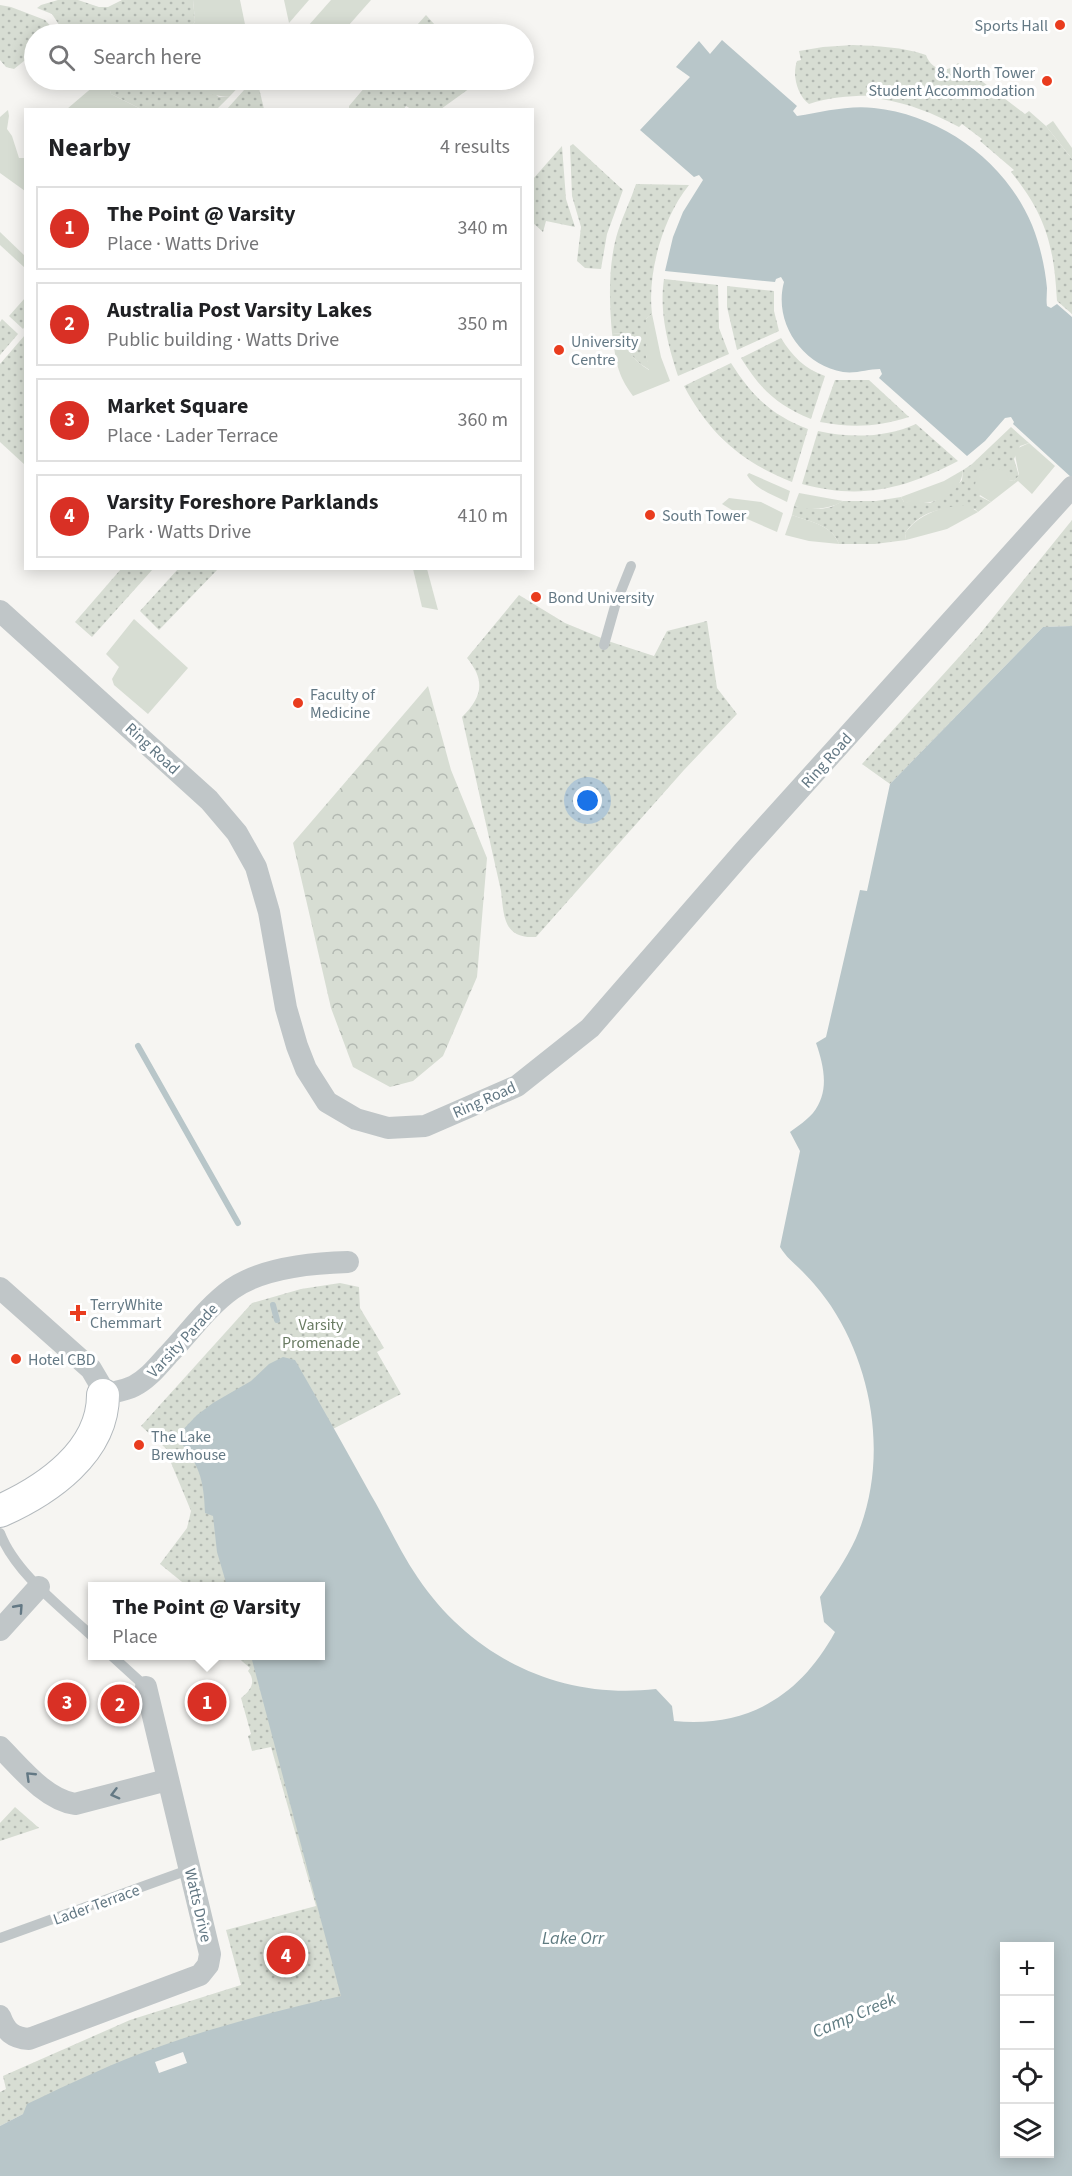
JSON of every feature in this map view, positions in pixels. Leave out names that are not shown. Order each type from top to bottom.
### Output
[{"type":"street","name":"Ring Road","points":[[0,611],[209,800],[237,833],[256,867],[264,889],[286,1008],[297,1046],[306,1069],[327,1102],[356,1119],[388,1128],[425,1126],[517,1086],[590,1028],[744,851],[1072,487]]},
{"type":"street","name":"Varsity Parade","points":[[103,1395],[126,1389],[145,1379],[215,1303],[235,1287],[270,1273],[317,1263],[348,1262]]},
{"type":"street","points":[[0,1288],[91,1369],[101,1386],[103,1395],[100,1421],[94,1435],[81,1453],[45,1488],[0,1511]]},
{"type":"street","points":[[0,1630],[39,1587]]},
{"type":"street","name":"Watts Drive","points":[[0,2016],[4,2028],[16,2038],[29,2039],[200,1975],[208,1965],[210,1954],[146,1687]]},
{"type":"street","points":[[0,1747],[39,1785],[62,1802],[75,1804],[167,1780]]},
{"type":"lane","points":[[604,645],[615,606],[631,566]]},
{"type":"lane","points":[[0,1533],[9,1553],[39,1587],[88,1632]]},
{"type":"lane","points":[[116,1660],[146,1687]]},
{"type":"lane","name":"Lader Terrace","points":[[0,1938],[191,1869]]},
{"type":"green space","points":[[58,0],[78,0],[99,7],[108,7],[122,0],[193,0],[195,21],[194,24],[58,24],[52,14],[37,8]]},
{"type":"green space","points":[[193,0],[240,0],[245,24],[194,24]]},
{"type":"green space","points":[[284,0],[309,0],[289,23]]},
{"type":"green space","points":[[331,0],[371,0],[350,24],[310,24]]},
{"type":"green space","points":[[0,5],[45,20],[49,24],[24,24],[24,61],[14,69],[6,67],[0,60]]},
{"type":"green space","points":[[426,15],[434,24],[418,24]]},
{"type":"green space","points":[[853,45],[890,47],[917,52],[926,55],[935,67],[940,69],[949,68],[958,63],[1025,114],[1029,111],[1046,126],[1072,159],[1072,314],[1057,301],[1050,247],[1033,203],[1011,172],[1014,170],[980,141],[982,139],[962,124],[959,127],[921,110],[881,99],[881,96],[827,99],[809,104],[805,100],[795,78],[797,61],[801,60],[799,51]]},
{"type":"green space","points":[[89,90],[110,90],[111,94],[139,108],[68,108]]},
{"type":"green space","points":[[110,90],[209,90],[219,97],[230,96],[218,108],[139,108],[111,94]]},
{"type":"green space","points":[[236,90],[230,96],[214,95],[206,91]]},
{"type":"green space","points":[[244,90],[259,90],[264,108],[228,108]]},
{"type":"green space","points":[[363,90],[467,90],[442,108],[409,108],[406,106],[405,108],[349,108]]},
{"type":"green space","points":[[8,110],[7,129],[12,136],[19,158],[24,158],[24,190],[0,173],[0,117]]},
{"type":"green space","points":[[1053,121],[1072,148],[1072,159],[1046,126]]},
{"type":"green space","points":[[573,144],[623,190],[607,234],[601,269],[585,268],[577,261],[581,227],[572,196],[570,146]]},
{"type":"green space","points":[[562,146],[566,199],[575,227],[546,221],[543,232],[534,224],[534,178]]},
{"type":"green space","points":[[636,184],[689,185],[665,229],[655,264],[652,281],[652,314],[646,319],[646,355],[650,370],[632,355],[624,334],[612,333],[611,320],[612,256],[618,231]]},
{"type":"green space","points":[[0,232],[24,255],[24,267],[0,245]]},
{"type":"green space","points":[[664,279],[718,285],[719,328],[729,354],[678,376],[664,316]]},
{"type":"green space","points":[[727,286],[774,291],[774,311],[779,331],[737,350],[727,307]]},
{"type":"green space","points":[[24,299],[23,329],[9,316]]},
{"type":"green space","points":[[652,314],[661,357],[670,381],[633,396],[620,373],[612,333],[624,334],[632,355],[649,370],[646,355],[646,319]]},
{"type":"green space","points":[[2,319],[18,334],[0,355],[0,322]]},
{"type":"green space","points":[[24,336],[24,464],[0,442],[0,364]]},
{"type":"green space","points":[[781,338],[800,361],[811,370],[825,376],[811,419],[788,408],[770,395],[755,379],[741,358]]},
{"type":"green space","points":[[731,363],[763,403],[783,417],[808,429],[792,482],[758,465],[729,445],[705,419],[684,386]]},
{"type":"green space","points":[[835,380],[869,380],[909,417],[865,426],[820,422]]},
{"type":"green space","points":[[916,424],[958,461],[920,479],[882,489],[844,491],[802,484],[818,431],[855,436],[893,432]]},
{"type":"green space","points":[[1011,427],[1029,443],[1020,446],[1014,459],[1019,476],[1014,481],[1009,480],[979,496],[991,502],[978,512],[975,509],[965,508],[937,510],[912,524],[905,533],[906,540],[875,544],[839,544],[831,532],[825,528],[792,515],[794,506],[821,509],[843,501],[876,501],[901,497],[904,502],[930,503],[949,494],[962,480],[963,470]]},
{"type":"green space","points":[[1029,443],[1055,466],[1032,494],[1018,481],[991,502],[977,492],[975,485],[978,473],[985,470],[992,468],[1002,470],[1006,472],[1009,480],[1014,481],[1019,475],[1014,450]]},
{"type":"green space","points":[[963,470],[956,488],[942,498],[914,503],[904,502],[901,497],[944,481]]},
{"type":"green space","points":[[749,473],[790,491],[787,502],[759,488],[750,480],[747,475]]},
{"type":"green space","points":[[799,493],[843,501],[819,508],[794,506]]},
{"type":"green space","points":[[729,498],[761,502],[783,513],[777,532],[745,518],[722,504]]},
{"type":"green space","points":[[958,506],[969,506],[978,512],[947,529],[906,540],[905,533],[922,517]]},
{"type":"green space","points":[[792,515],[825,528],[831,532],[839,544],[809,541],[785,535]]},
{"type":"green space","points":[[1072,520],[1072,626],[1043,627],[890,784],[862,764],[979,635]]},
{"type":"green space","points":[[120,570],[152,570],[92,637],[75,622]]},
{"type":"green space","points":[[177,570],[217,570],[159,630],[140,611]]},
{"type":"green space","points":[[413,570],[427,570],[438,610],[422,607]]},
{"type":"green space","points":[[519,595],[565,623],[611,642],[654,656],[667,631],[707,621],[717,688],[737,714],[684,770],[536,937],[517,934],[507,924],[462,717],[474,703],[479,689],[477,674],[467,658]]},
{"type":"green space","points":[[134,619],[188,668],[148,714],[114,685],[112,679],[119,667],[106,654]]},
{"type":"green space","points":[[428,686],[451,770],[487,858],[477,977],[443,1056],[413,1081],[390,1087],[353,1067],[331,1008],[293,843]]},
{"type":"green space","name":"Varsity Promenade","points":[[340,1283],[359,1287],[360,1308],[384,1348],[377,1352],[401,1394],[327,1432],[238,1582],[182,1582],[160,1564],[187,1528],[191,1511],[169,1458],[172,1454],[141,1426],[252,1303],[301,1289]]},
{"type":"green space","points":[[241,1660],[260,1660],[356,2004],[23,2114],[0,2126],[0,2092],[6,2089],[3,2076],[130,2020],[241,1985],[226,1930],[316,1906],[271,1747],[252,1751],[248,1736],[251,1734],[241,1698],[250,1689],[252,1683],[248,1671],[250,1668]]},
{"type":"green space","points":[[15,1807],[39,1828],[0,1841],[0,1823]]},
{"type":"water","points":[[722,40],[797,106],[793,111],[797,116],[855,107],[899,112],[947,131],[989,162],[1006,181],[1021,202],[1037,240],[1046,280],[1047,306],[1051,308],[1057,304],[1072,317],[1072,478],[1013,424],[1011,417],[1005,418],[985,441],[967,456],[879,378],[882,374],[880,369],[843,372],[815,361],[803,351],[787,326],[783,312],[784,282],[781,277],[775,282],[665,271],[673,237],[683,212],[703,180],[699,175],[694,177],[640,130],[690,77],[676,67],[699,41],[710,54]]},
{"type":"water","name":"Lake Orr","points":[[1072,626],[1072,2176],[0,2176],[0,2126],[23,2114],[27,2104],[110,2066],[183,2038],[273,2012],[341,1996],[252,1660],[325,1660],[325,1582],[226,1582],[217,1552],[213,1516],[205,1513],[199,1472],[190,1455],[176,1437],[197,1415],[251,1381],[269,1364],[283,1357],[295,1360],[405,1558],[440,1606],[464,1631],[521,1668],[553,1680],[586,1688],[620,1691],[656,1689],[672,1706],[674,1721],[701,1722],[748,1713],[769,1703],[805,1674],[821,1654],[835,1632],[824,1622],[820,1597],[852,1546],[866,1510],[872,1480],[874,1450],[872,1419],[867,1389],[846,1332],[821,1292],[780,1247],[800,1151],[790,1132],[813,1113],[822,1096],[823,1070],[816,1043],[826,1037],[860,890],[867,891],[890,784],[1043,627]]},
{"type":"pier","points":[[183,2052],[187,2063],[159,2073],[155,2062]]},
{"type":"waterway","points":[[138,1046],[238,1223]]},
{"type":"waterway","points":[[273,1305],[277,1320]]},
{"type":"place","name":"Sports Hall","points":[[1060,25]]},
{"type":"place","name":"8. North Tower Student Accommodation","points":[[1047,81]]},
{"type":"place","name":"University Centre","points":[[559,350]]},
{"type":"place","name":"South Tower","points":[[650,515]]},
{"type":"place","name":"Bond University","points":[[536,597]]},
{"type":"place","name":"Faculty of Medicine","points":[[298,703]]},
{"type":"place","name":"TerryWhite Chemmart","points":[[78,1313]]},
{"type":"place","name":"Hotel CBD","points":[[16,1359]]},
{"type":"place","name":"The Lake Brewhouse","points":[[139,1445]]},
{"type":"place","name":"Market Square","points":[[67,1702]]},
{"type":"place","name":"The Point @ Varsity","points":[[207,1702]]},
{"type":"place","name":"Australia Post Varsity Lakes","points":[[120,1704]]},
{"type":"place","name":"Varsity Foreshore Parklands","points":[[286,1955]]},
{"type":"water label","name":"Camp Creek","points":[[854,2015]]}]
